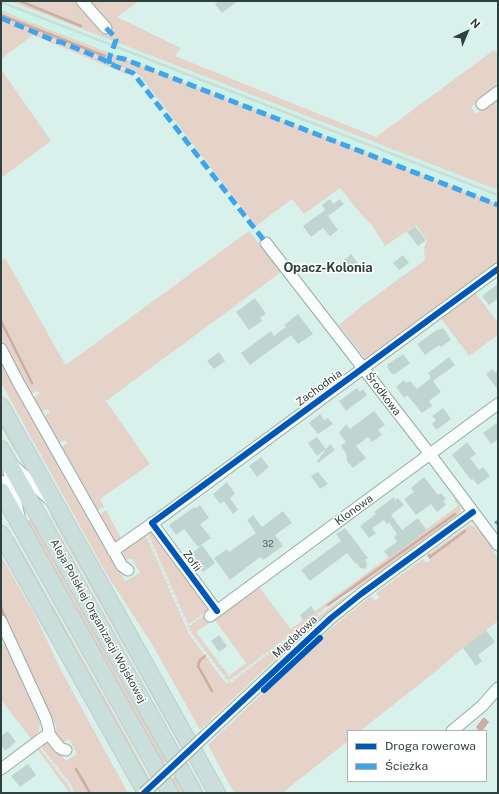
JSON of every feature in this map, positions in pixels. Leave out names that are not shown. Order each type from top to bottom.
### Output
[{"type":"highway","points":[[1,406],[217,793]]},
{"type":"highway","name":"Aleja Polskiej Organizacji Wojskowej","points":[[4,454],[194,793]]},
{"type":"highway","name":"Aleja Polskiej Organizacji Wojskowej","points":[[8,492],[22,528],[170,793]]},
{"type":"highway","points":[[2,533],[145,793]]},
{"type":"street","points":[[82,1],[106,28]]},
{"type":"street","points":[[482,104],[498,92]]},
{"type":"street","name":"Środkowa","points":[[266,243],[430,454],[498,545]]},
{"type":"street","name":"Zachodnia","points":[[113,551],[498,268]]},
{"type":"street","points":[[1,349],[113,551],[122,566],[128,570]]},
{"type":"street","name":"Klonowa","points":[[213,613],[498,404]]},
{"type":"street","points":[[26,451],[38,514]]},
{"type":"street","points":[[4,454],[32,484],[59,509]]},
{"type":"street","points":[[4,454],[8,492]]},
{"type":"street","points":[[1,481],[8,492],[38,514]]},
{"type":"street","points":[[1,508],[22,528]]},
{"type":"street","name":"Migdałowa","points":[[145,793],[331,618],[361,594],[473,512]]},
{"type":"street","name":"Zofii","points":[[147,526],[213,613]]},
{"type":"street","points":[[1,621],[4,634],[49,728],[42,740],[1,769]]},
{"type":"street","points":[[453,730],[482,706],[498,688]]},
{"type":"street","points":[[42,740],[66,750]]},
{"type":"path","points":[[147,526],[149,540],[190,633],[226,680],[231,681],[328,607]]},
{"type":"path","points":[[42,740],[73,793]]},
{"type":"shaded area","points":[[1,1],[10,1],[498,190],[498,204],[1,10]]},
{"type":"shaded area","points":[[10,1],[77,1],[105,29],[110,32],[112,31],[88,1],[139,1],[117,17],[181,48],[175,56],[376,137],[494,50],[498,55],[498,87],[471,107],[476,114],[498,97],[498,190]]},
{"type":"shaded area","points":[[1,10],[110,53],[108,57],[102,58],[55,41],[1,17]]},
{"type":"shaded area","points":[[1,18],[20,25],[53,41],[104,60],[112,66],[125,70],[128,75],[33,35],[1,59]]},
{"type":"shaded area","points":[[112,54],[498,204],[498,264],[366,360],[339,325],[363,305],[425,260],[424,249],[427,240],[416,225],[385,246],[372,225],[340,188],[304,214],[292,199],[256,226],[141,77],[135,72],[111,63],[110,59]]},
{"type":"shaded area","points":[[1,69],[51,141],[1,178]]},
{"type":"shaded area","points":[[249,231],[281,272],[106,401],[150,464],[100,499],[104,507],[96,511],[61,448],[67,443],[66,440],[58,443],[43,417],[50,412],[48,409],[40,412],[32,399],[40,393],[37,391],[32,393],[27,392],[1,342],[1,261],[5,258],[65,364],[67,364]]},
{"type":"shaded area","points":[[475,292],[498,323],[498,335],[469,356],[440,317]]},
{"type":"shaded area","points":[[1,357],[125,581],[140,573],[132,559],[124,560],[119,552],[143,532],[189,634],[224,681],[228,683],[232,682],[278,646],[283,652],[200,730],[152,644],[106,573],[1,383]]},
{"type":"shaded area","points":[[1,417],[21,454],[19,456],[1,427]]},
{"type":"shaded area","points":[[455,499],[461,508],[457,516],[361,586],[340,597],[230,680],[227,679],[192,633],[190,626],[207,613],[215,619],[259,587],[291,629],[458,506],[454,500]],"holes":[[[214,619],[246,663],[229,676],[196,632]]]},
{"type":"shaded area","points":[[106,510],[122,540],[118,542],[113,541],[98,516]]},
{"type":"shaded area","points":[[53,513],[184,744],[181,748],[50,515]]},
{"type":"shaded area","points":[[30,519],[32,520],[167,761],[163,764],[28,523]]},
{"type":"shaded area","points":[[471,525],[475,527],[479,532],[482,530],[494,548],[492,550],[496,555],[498,554],[498,621],[361,730],[347,730],[347,742],[282,793],[234,793],[208,745],[327,632],[371,596],[375,601],[379,598],[376,593],[423,559],[426,563],[430,561],[427,555]]},
{"type":"shaded area","points":[[150,530],[208,607],[207,611],[189,624],[150,538],[145,531]]},
{"type":"shaded area","points":[[10,535],[14,537],[127,737],[149,778],[145,781]]},
{"type":"shaded area","points":[[1,556],[34,613],[63,674],[128,793],[74,793],[72,786],[40,745],[47,740],[53,743],[66,761],[77,754],[69,739],[61,744],[55,736],[56,726],[41,701],[1,612]]},
{"type":"shaded area","points":[[350,594],[285,650],[281,645],[341,599]]},
{"type":"shaded area","points":[[1,643],[6,646],[40,722],[39,732],[32,740],[1,700]]},
{"type":"shaded area","points":[[483,718],[489,722],[483,730],[478,730],[476,727]]},
{"type":"shaded area","points":[[38,746],[70,788],[71,793],[68,793],[69,792],[38,750],[29,756],[28,753]]},
{"type":"shaded area","points":[[175,776],[185,793],[179,793],[171,780]]},
{"type":"building","points":[[219,1],[238,1],[222,13],[215,4]]},
{"type":"building","points":[[330,199],[333,204],[340,199],[344,204],[328,216],[338,230],[330,236],[323,228],[311,237],[303,226],[325,210],[322,205]]},
{"type":"building","points":[[415,226],[426,240],[418,246],[407,232]]},
{"type":"building","points":[[351,254],[360,266],[349,274],[341,263]]},
{"type":"building","points":[[403,255],[409,263],[399,270],[393,263]]},
{"type":"building","points":[[498,284],[498,299],[489,305],[482,296]]},
{"type":"building","points":[[255,298],[266,314],[260,318],[262,321],[249,330],[236,312]]},
{"type":"building","points":[[298,314],[313,334],[298,344],[291,335],[250,365],[241,353],[271,331],[274,336],[286,327],[284,325]]},
{"type":"building","points":[[443,328],[451,340],[441,347],[439,345],[425,355],[417,344],[438,329]]},
{"type":"building","points":[[219,352],[225,361],[214,369],[207,361]]},
{"type":"building","points":[[403,354],[410,363],[395,374],[392,374],[387,367],[388,364]]},
{"type":"building","points":[[449,357],[455,365],[433,381],[441,392],[429,401],[432,406],[422,413],[407,395],[404,398],[396,387],[404,380],[406,383],[410,381],[417,389],[431,378],[428,373]]},
{"type":"building","points":[[492,369],[495,372],[498,370],[498,390],[486,374]]},
{"type":"building","points":[[357,388],[360,392],[363,389],[367,395],[346,411],[339,401]]},
{"type":"building","points":[[443,408],[451,419],[436,430],[432,424],[436,420],[432,416]]},
{"type":"building","points":[[374,411],[385,425],[378,430],[382,435],[372,442],[368,437],[356,446],[366,458],[353,468],[347,461],[346,453],[341,446],[346,442],[339,433],[346,424],[350,429]]},
{"type":"building","points":[[320,414],[324,420],[328,418],[333,424],[318,434],[309,423]]},
{"type":"building","points":[[498,422],[498,440],[491,444],[483,433]]},
{"type":"building","points":[[317,437],[326,449],[317,456],[308,443]]},
{"type":"building","points":[[467,442],[476,454],[470,458],[479,470],[483,467],[490,476],[478,485],[473,479],[471,480],[452,455]]},
{"type":"building","points":[[330,444],[335,450],[318,463],[317,461]]},
{"type":"building","points":[[261,457],[269,467],[257,477],[249,466]]},
{"type":"building","points":[[318,472],[328,484],[320,489],[311,476]]},
{"type":"building","points":[[424,477],[438,495],[441,493],[446,499],[443,501],[446,505],[437,512],[431,504],[416,515],[404,499],[414,492],[411,488]]},
{"type":"building","points":[[227,482],[235,494],[230,498],[238,510],[233,514],[224,501],[220,504],[213,494]]},
{"type":"building","points":[[394,497],[395,500],[398,498],[404,505],[391,515],[402,530],[418,518],[427,530],[389,558],[384,551],[397,542],[394,537],[397,534],[389,522],[387,524],[384,520],[372,528],[376,533],[369,538],[360,526],[376,514],[374,512]]},
{"type":"building","points":[[200,505],[209,518],[200,524],[211,538],[198,547],[184,529],[176,535],[169,525],[194,507],[196,508]]},
{"type":"building","points":[[283,511],[292,523],[275,535],[283,546],[263,560],[260,557],[230,580],[214,558],[227,549],[229,552],[256,533],[247,520],[253,515],[262,527]]},
{"type":"building","points":[[345,528],[368,558],[365,560],[367,563],[366,569],[360,568],[347,553],[310,581],[301,570],[341,541],[336,534]]},
{"type":"building","points":[[202,545],[215,563],[203,572],[192,553]]},
{"type":"building","points":[[311,606],[315,612],[303,620],[300,615]]},
{"type":"building","points":[[486,630],[495,642],[478,655],[482,661],[476,666],[463,648]]},
{"type":"building","points":[[219,635],[227,646],[219,652],[211,641]]},
{"type":"building","points":[[8,731],[16,742],[5,751],[1,745],[1,736]]},
{"type":"building","points":[[28,764],[36,775],[20,787],[11,776]]},
{"type":"waterway","points":[[20,1],[81,26]]},
{"type":"waterway","points":[[1,15],[105,56]]},
{"type":"waterway","points":[[1,321],[32,383]]},
{"type":"waterway","points":[[328,605],[455,514]]},
{"type":"waterway","points":[[429,555],[430,557],[465,531]]},
{"type":"waterway","points":[[1,607],[6,620]]},
{"type":"waterway","points":[[205,656],[200,660],[198,666],[212,691]]},
{"type":"waterway","points":[[76,769],[90,793]]},
{"type":"railway","points":[[1,2],[498,195]]},
{"type":"marked path","points":[[1,18],[133,73],[266,243]]},
{"type":"marked path","points":[[106,28],[116,40],[110,56]]},
{"type":"marked path","points":[[110,64],[110,56],[124,59],[498,205]]},
{"type":"cycle path","points":[[217,611],[152,523],[498,269]]},
{"type":"cycle path","points":[[144,793],[331,618],[361,594],[473,512]]},
{"type":"cycle path","points":[[264,690],[320,638]]},
{"type":"district","name":"Opacz-Kolonia","points":[[328,268]]}]
